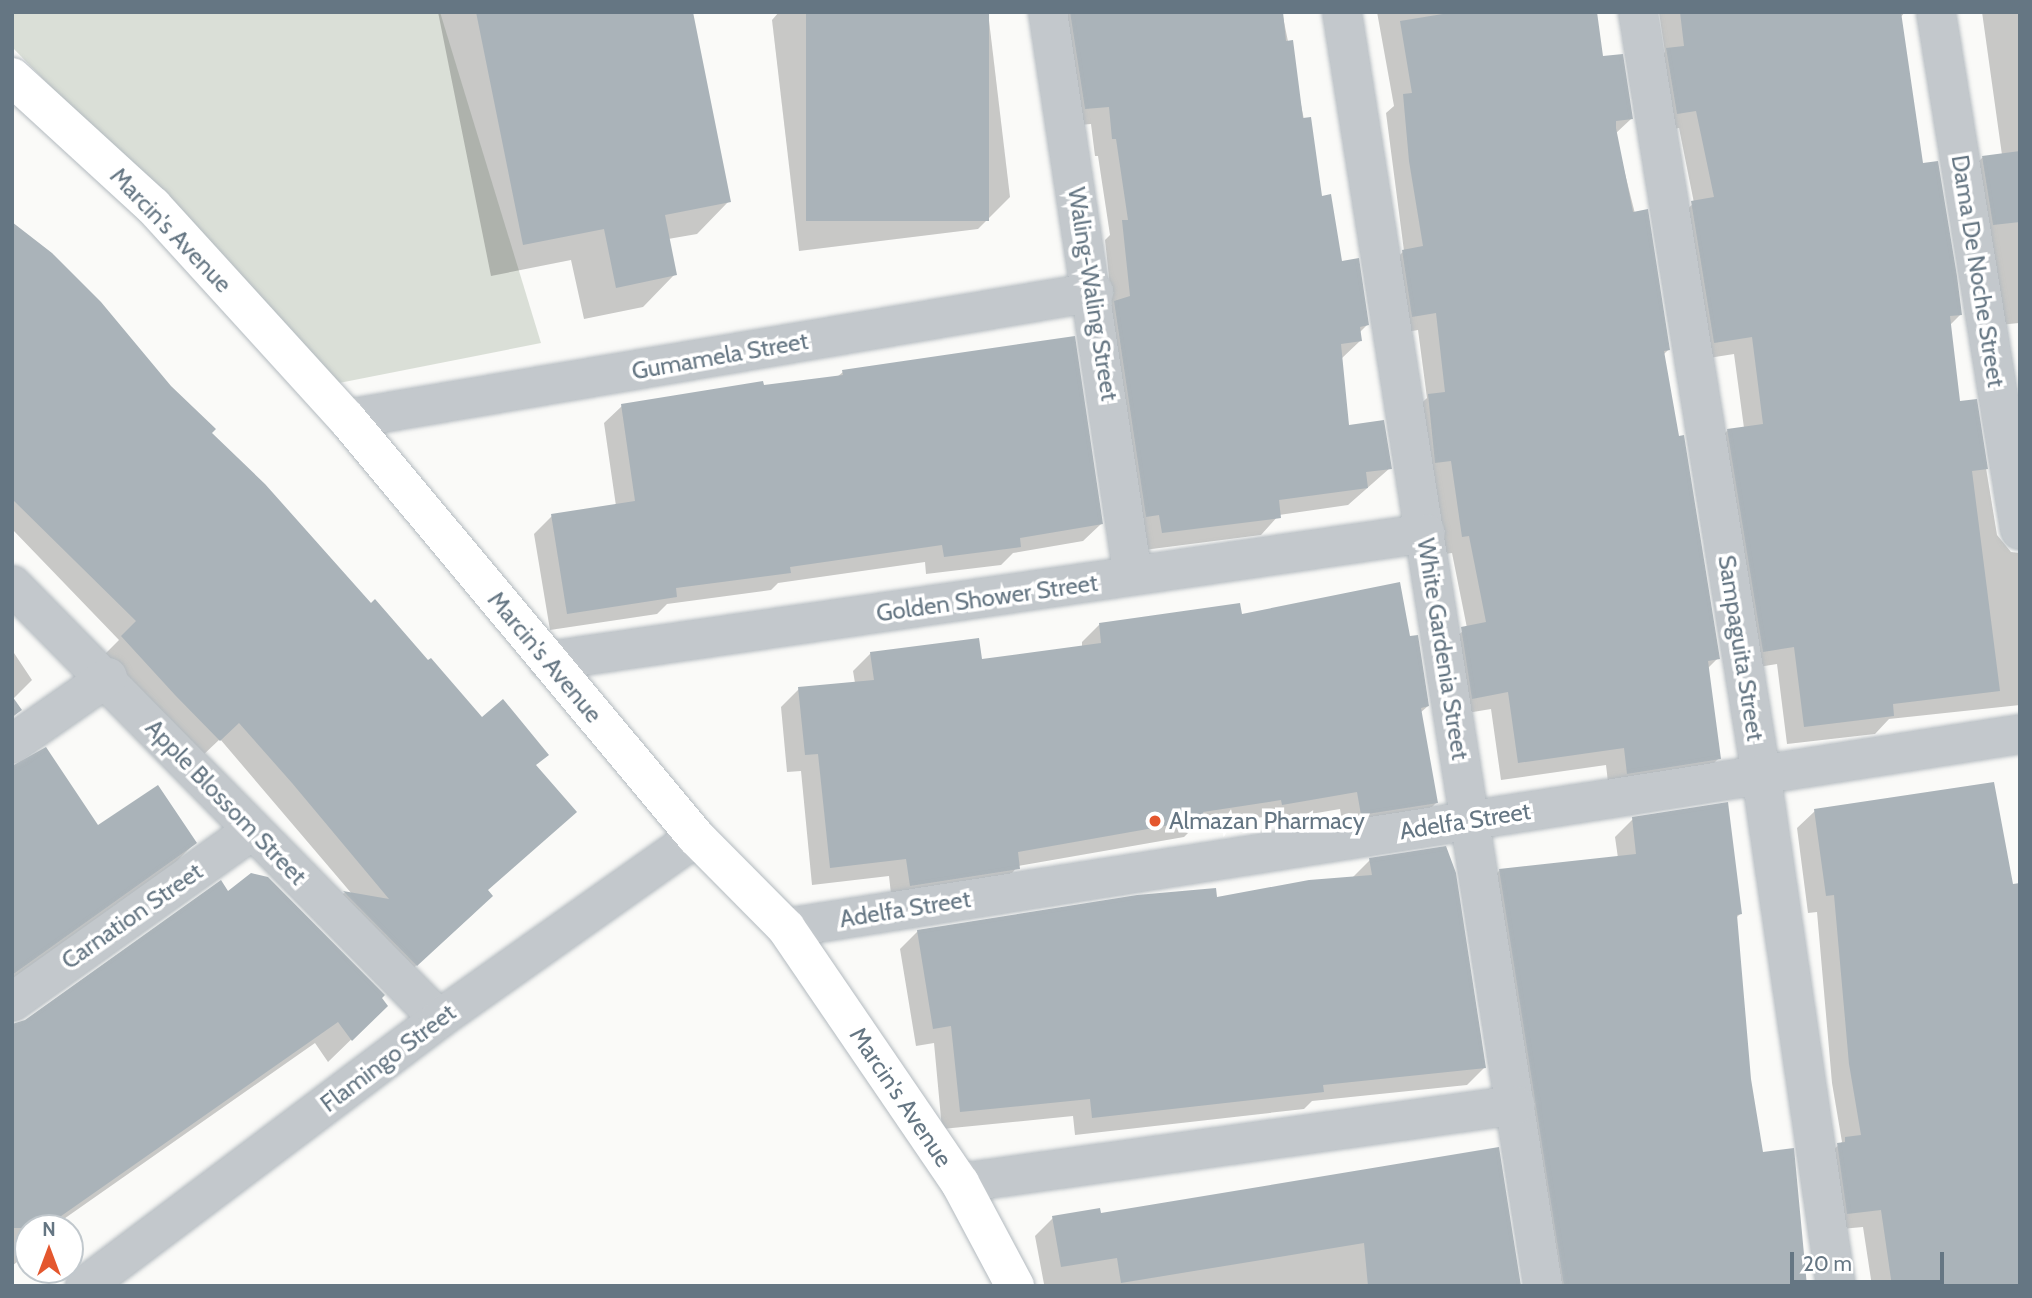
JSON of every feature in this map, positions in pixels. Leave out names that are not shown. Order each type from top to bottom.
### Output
[{"type":"main road","name":"Marcin's Avenue","points":[[12,77],[153,206],[347,419],[696,837],[786,928],[960,1183],[1015,1286]]},
{"type":"street","name":"Waling-Waling Street","points":[[1048,12],[1094,292],[1133,576]]},
{"type":"street","name":"White Gardenia Street","points":[[1342,12],[1543,1286]]},
{"type":"street","name":"Sampaguita Street","points":[[1638,12],[1761,774],[1836,1286]]},
{"type":"street","name":"Dama De Noche Street","points":[[1937,12],[2020,530]]},
{"type":"street","name":"Gumamela Street","points":[[347,419],[1094,292]]},
{"type":"street","name":"Golden Shower Street","points":[[548,661],[1426,533]]},
{"type":"street","name":"Apple Blossom Street","points":[[12,585],[107,677],[252,831],[439,1019]]},
{"type":"street","points":[[12,744],[107,677]]},
{"type":"street","name":"Adelfa Street","points":[[786,928],[2020,734]]},
{"type":"street","name":"Carnation Street","points":[[12,1002],[252,831]]},
{"type":"street","name":"Flamingo Street","points":[[85,1286],[439,1019],[696,837]]},
{"type":"street","points":[[960,1183],[1516,1105]]},
{"type":"shaded area","points":[[12,12],[440,12],[541,343],[339,383],[12,47]]},
{"type":"building","points":[[476,12],[693,12],[731,202],[665,215],[677,275],[616,288],[604,229],[523,245]]},
{"type":"building","points":[[806,12],[989,12],[989,221],[806,221]]},
{"type":"building","points":[[1070,12],[1283,12],[1286,41],[1293,40],[1303,118],[1311,117],[1322,196],[1331,194],[1342,261],[1359,258],[1369,325],[1360,327],[1362,341],[1341,344],[1349,425],[1384,420],[1392,469],[1366,472],[1368,488],[1279,500],[1281,518],[1162,533],[1159,515],[1146,517],[1114,301],[1130,296],[1122,220],[1128,220],[1116,139],[1112,139],[1109,107],[1085,109]]},
{"type":"building","points":[[1455,12],[1597,12],[1603,56],[1623,54],[1633,119],[1616,121],[1616,128],[1633,212],[1648,209],[1670,350],[1664,351],[1679,436],[1684,435],[1720,659],[1708,661],[1721,759],[1627,774],[1624,748],[1518,763],[1508,692],[1472,699],[1461,627],[1486,622],[1469,536],[1462,537],[1451,461],[1435,463],[1428,394],[1445,392],[1436,313],[1412,317],[1402,250],[1423,246],[1409,161],[1403,94],[1412,93],[1400,21]]},
{"type":"building","points":[[1680,12],[1901,12],[1923,163],[1938,161],[1957,276],[1962,315],[1950,316],[1960,401],[1977,399],[1988,469],[1972,471],[2000,691],[1893,704],[1894,716],[1804,727],[1794,647],[1763,652],[1727,429],[1763,424],[1752,337],[1714,343],[1691,201],[1714,197],[1696,111],[1677,114],[1666,48],[1684,46]]},
{"type":"building","points":[[2020,151],[2020,222],[1993,225],[1982,156]]},
{"type":"building","points":[[12,222],[52,253],[101,302],[171,386],[216,429],[212,433],[265,484],[371,603],[375,599],[482,717],[503,699],[549,755],[536,765],[577,812],[488,890],[493,896],[417,966],[343,891],[389,899],[292,783],[239,723],[220,741],[121,636],[136,621],[12,499]]},
{"type":"building","points":[[1075,336],[1103,524],[1020,538],[1021,547],[944,557],[942,545],[790,567],[791,573],[676,588],[677,597],[567,614],[551,514],[635,501],[621,404],[763,381],[764,385],[843,375],[842,370]]},
{"type":"building","points":[[1400,582],[1410,636],[1418,635],[1429,706],[1421,708],[1438,803],[1361,815],[1357,792],[1282,805],[1281,800],[1203,812],[1204,819],[1018,852],[1020,869],[910,886],[906,859],[830,868],[818,754],[805,755],[798,687],[874,680],[870,652],[979,638],[982,659],[1101,643],[1099,623],[1240,603],[1242,614]]},
{"type":"building","points":[[12,696],[22,710],[12,717]]},
{"type":"building","points":[[46,747],[98,825],[158,785],[197,843],[12,975],[12,766]]},
{"type":"building","points":[[1994,782],[2013,884],[2020,883],[2020,1286],[1892,1286],[1881,1210],[1847,1214],[1837,1143],[1845,1142],[1845,1137],[1861,1135],[1849,1064],[1834,895],[1826,896],[1814,809]]},
{"type":"building","points":[[1728,802],[1742,914],[1737,915],[1751,1079],[1763,1152],[1794,1148],[1807,1286],[1564,1286],[1499,869],[1636,854],[1632,817]]},
{"type":"building","points":[[1446,846],[1456,873],[1486,1068],[1323,1085],[1324,1092],[1092,1118],[1090,1099],[960,1112],[951,1026],[933,1029],[917,930],[1137,895],[1216,888],[1217,897],[1309,880],[1372,875],[1369,858]]},
{"type":"building","points":[[251,873],[268,877],[385,995],[382,998],[388,1006],[352,1041],[338,1022],[64,1214],[14,1214],[12,1228],[12,1024],[25,1020],[221,880],[228,891]]},
{"type":"building","points":[[1499,1147],[1521,1286],[1368,1286],[1364,1243],[1121,1283],[1117,1258],[1061,1267],[1052,1216],[1100,1208],[1101,1213]]},
{"type":"place","name":"Almazan Pharmacy","points":[[1155,821]]}]
